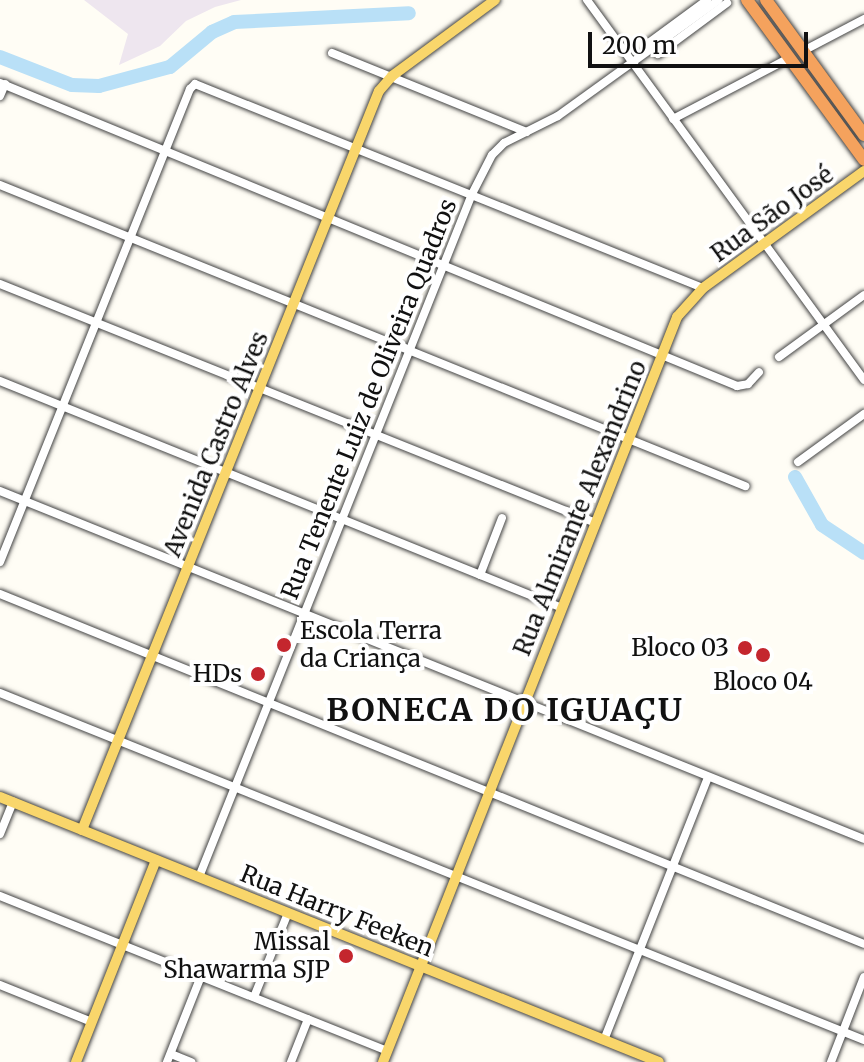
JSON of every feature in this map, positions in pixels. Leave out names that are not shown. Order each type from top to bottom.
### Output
[{"type":"highway","points":[[747,0],[864,160]]},
{"type":"highway","points":[[766,0],[864,135]]},
{"type":"main road","points":[[392,76],[488,2]]},
{"type":"main road","name":"Avenida Castro Alves","points":[[82,830],[379,91],[392,76]]},
{"type":"main road","name":"Rua São José","points":[[703,288],[864,171]]},
{"type":"main road","name":"Rua Almirante Alexandrino","points":[[385,1056],[662,355],[681,310],[703,288]]},
{"type":"main road","name":"Rua Harry Feeken","points":[[0,797],[659,1062]]},
{"type":"main road","points":[[76,1062],[156,860]]},
{"type":"street","points":[[587,0],[864,380]]},
{"type":"street","points":[[707,0],[650,42],[654,48],[723,2]]},
{"type":"street","points":[[803,51],[864,19]]},
{"type":"street","name":"Rua Tenente Luiz de Oliveira Quadros","points":[[199,877],[472,194],[498,147],[558,116],[654,48]]},
{"type":"street","points":[[332,53],[527,132]]},
{"type":"street","points":[[673,119],[789,58]]},
{"type":"street","points":[[0,96],[2,84],[737,386],[748,384],[759,372]]},
{"type":"street","points":[[0,562],[165,151],[195,84],[703,288]]},
{"type":"street","points":[[0,185],[745,486]]},
{"type":"street","points":[[0,284],[596,523]]},
{"type":"street","points":[[779,357],[864,295]]},
{"type":"street","points":[[0,381],[562,608]]},
{"type":"street","points":[[798,462],[864,414]]},
{"type":"street","points":[[0,491],[864,839]]},
{"type":"street","points":[[480,575],[502,518]]},
{"type":"street","points":[[0,594],[864,944]]},
{"type":"street","points":[[0,693],[864,1040]]},
{"type":"street","points":[[604,1040],[708,777]]},
{"type":"street","points":[[0,834],[13,802]]},
{"type":"street","points":[[0,896],[308,1019],[385,1056]]},
{"type":"street","points":[[254,997],[288,913]]},
{"type":"street","points":[[191,1062],[169,1058],[201,976]]},
{"type":"street","points":[[831,1062],[864,977]]},
{"type":"street","points":[[0,985],[92,1022]]},
{"type":"street","points":[[291,1062],[308,1019]]},
{"type":"shaded area","points":[[84,0],[241,0],[215,7],[186,21],[160,46],[119,65],[128,34]]},
{"type":"waterway","points":[[0,57],[72,85],[99,86],[170,67],[212,32],[234,22],[409,13]]},
{"type":"waterway","points":[[795,477],[822,525],[864,553]]},
{"type":"place","name":"Escola Terra da Criança","points":[[284,645]]},
{"type":"place","name":"Bloco 03","points":[[745,648]]},
{"type":"place","name":"Bloco 04","points":[[763,655]]},
{"type":"place","name":"HDs","points":[[258,674]]},
{"type":"place","name":"Missal Shawarma SJP","points":[[346,956]]},
{"type":"district","name":"BONECA DO IGUAÇU","points":[[505,710]]}]
